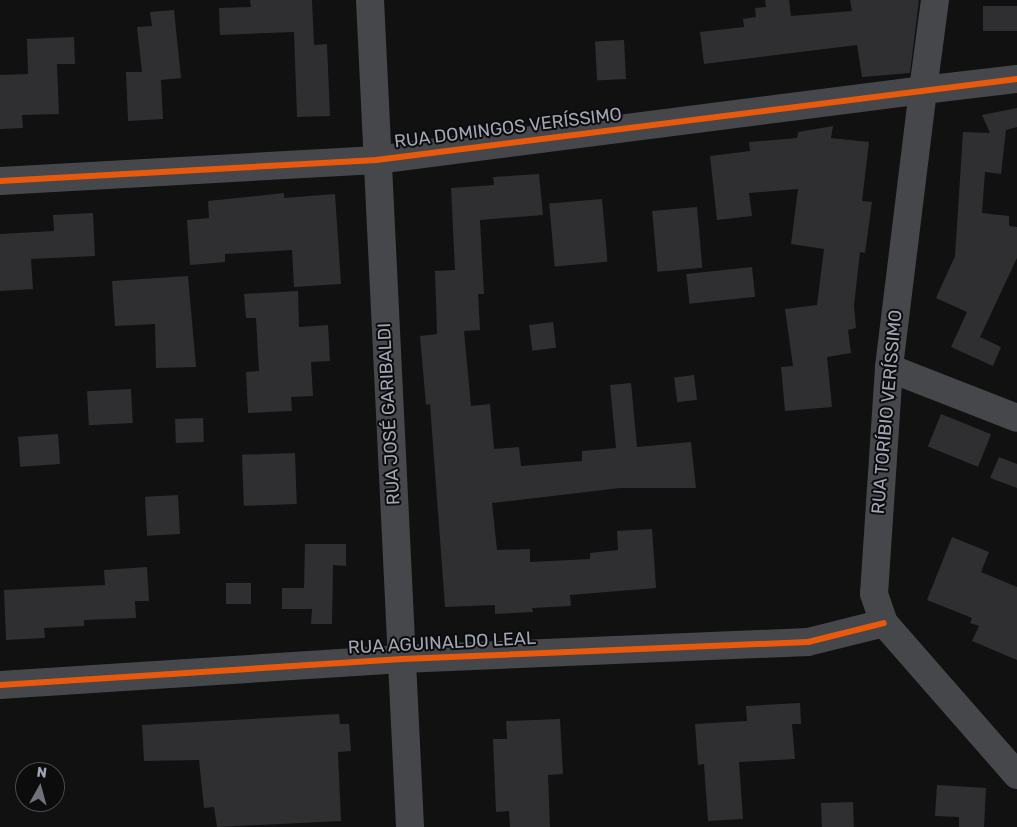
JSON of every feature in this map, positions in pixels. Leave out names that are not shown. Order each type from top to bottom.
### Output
[{"type":"street","name":"RUA JOSÉ GARIBALDI","points":[[370,0],[376,160],[410,827]]},
{"type":"street","name":"RUA TORÍBIO VERÍSSIMO","points":[[935,0],[889,368],[873,562],[874,594],[884,623],[1017,775]]},
{"type":"street","name":"RUA DOMINGOS VERÍSSIMO","points":[[0,181],[376,160],[1017,79]]},
{"type":"street","points":[[889,368],[1017,418]]},
{"type":"street","name":"RUA AGUINALDO LEAL","points":[[0,685],[402,659],[808,642],[884,623]]},
{"type":"building","points":[[250,0],[312,0],[314,45],[327,44],[330,116],[297,117],[294,32],[220,35],[219,8],[251,7]]},
{"type":"building","points":[[765,0],[789,0],[791,16],[852,11],[850,0],[919,0],[910,73],[862,77],[857,45],[704,64],[700,32],[744,27],[743,19],[756,17],[755,8],[766,7]]},
{"type":"building","points":[[983,6],[1017,6],[1017,31],[983,31]]},
{"type":"building","points":[[174,10],[181,78],[161,80],[163,119],[128,121],[126,72],[142,72],[137,27],[152,26],[150,12]]},
{"type":"building","points":[[74,37],[75,64],[57,64],[59,114],[22,115],[23,128],[0,129],[0,75],[28,74],[27,39]]},
{"type":"building","points":[[624,40],[626,79],[597,80],[595,42]]},
{"type":"building","points":[[1017,108],[1017,127],[1006,130],[1001,174],[985,172],[982,213],[1009,216],[1009,226],[1017,227],[1017,258],[980,337],[1001,347],[993,366],[951,347],[967,312],[936,298],[955,256],[963,132],[990,133],[982,115]]},
{"type":"building","points":[[833,126],[831,138],[869,142],[862,201],[872,202],[865,253],[860,252],[854,306],[856,328],[848,330],[851,353],[827,357],[832,407],[785,411],[781,367],[793,366],[785,309],[817,305],[824,249],[791,244],[798,189],[749,193],[752,216],[717,220],[710,156],[750,151],[749,142],[797,138],[798,132]]},
{"type":"building","points":[[539,174],[543,215],[480,220],[484,294],[478,294],[480,330],[464,331],[471,406],[490,404],[494,449],[519,447],[521,466],[582,461],[582,451],[616,448],[610,385],[631,383],[637,447],[691,442],[696,488],[620,488],[492,503],[497,550],[530,549],[530,562],[590,559],[590,553],[618,550],[617,531],[652,529],[656,588],[570,595],[571,606],[532,608],[533,612],[495,614],[495,605],[445,607],[430,404],[426,405],[420,336],[437,334],[435,271],[455,270],[451,188],[494,185],[493,177]]},
{"type":"building","points":[[284,193],[284,198],[335,194],[341,284],[294,287],[292,250],[225,254],[225,262],[190,265],[187,220],[209,218],[208,201]]},
{"type":"building","points":[[602,199],[607,262],[555,266],[549,204]]},
{"type":"building","points":[[697,207],[702,268],[657,272],[652,211]]},
{"type":"building","points":[[93,213],[95,256],[31,259],[33,289],[0,291],[0,234],[54,231],[53,215]]},
{"type":"building","points":[[752,267],[755,297],[689,304],[686,274]]},
{"type":"building","points":[[188,276],[196,367],[156,368],[155,324],[115,326],[112,281]]},
{"type":"building","points":[[298,291],[299,327],[328,325],[330,361],[311,362],[313,396],[291,397],[292,411],[248,413],[246,372],[259,371],[256,318],[246,318],[244,294]]},
{"type":"building","points":[[553,322],[556,348],[532,351],[529,325]]},
{"type":"building","points":[[694,375],[697,400],[677,402],[674,377]]},
{"type":"building","points":[[131,389],[133,423],[89,425],[87,391]]},
{"type":"building","points":[[941,414],[991,434],[978,467],[928,446]]},
{"type":"building","points":[[203,418],[204,442],[176,443],[175,419]]},
{"type":"building","points":[[58,434],[60,464],[20,467],[18,437]]},
{"type":"building","points":[[295,453],[297,504],[244,506],[242,455]]},
{"type":"building","points":[[999,457],[1017,464],[1017,488],[990,478]]},
{"type":"building","points":[[178,495],[180,534],[147,536],[145,497]]},
{"type":"building","points":[[952,537],[989,552],[981,572],[1017,587],[1017,660],[972,641],[979,626],[970,623],[972,618],[927,600]]},
{"type":"building","points":[[305,544],[346,544],[346,566],[333,565],[332,624],[311,624],[312,609],[282,609],[282,588],[304,588]]},
{"type":"building","points":[[147,567],[149,601],[135,601],[136,618],[84,620],[84,626],[44,628],[45,638],[6,640],[4,590],[105,585],[104,570]]},
{"type":"building","points":[[226,583],[251,583],[251,604],[226,604]]},
{"type":"building","points":[[800,703],[801,724],[792,724],[795,759],[739,762],[743,819],[708,821],[704,764],[698,765],[695,724],[747,721],[746,706]]},
{"type":"building","points":[[339,714],[340,724],[349,724],[351,751],[338,752],[341,821],[217,827],[214,807],[204,808],[199,760],[144,761],[142,725]]},
{"type":"building","points":[[560,719],[563,774],[548,775],[550,827],[510,827],[509,811],[496,812],[493,739],[507,739],[506,721]]},
{"type":"building","points":[[937,785],[986,788],[984,827],[959,827],[959,817],[935,816]]},
{"type":"building","points":[[853,802],[854,827],[822,827],[821,803]]},
{"type":"cycle path","points":[[0,181],[376,160],[1017,79]]},
{"type":"cycle path","points":[[0,685],[402,659],[808,642],[884,623]]}]
